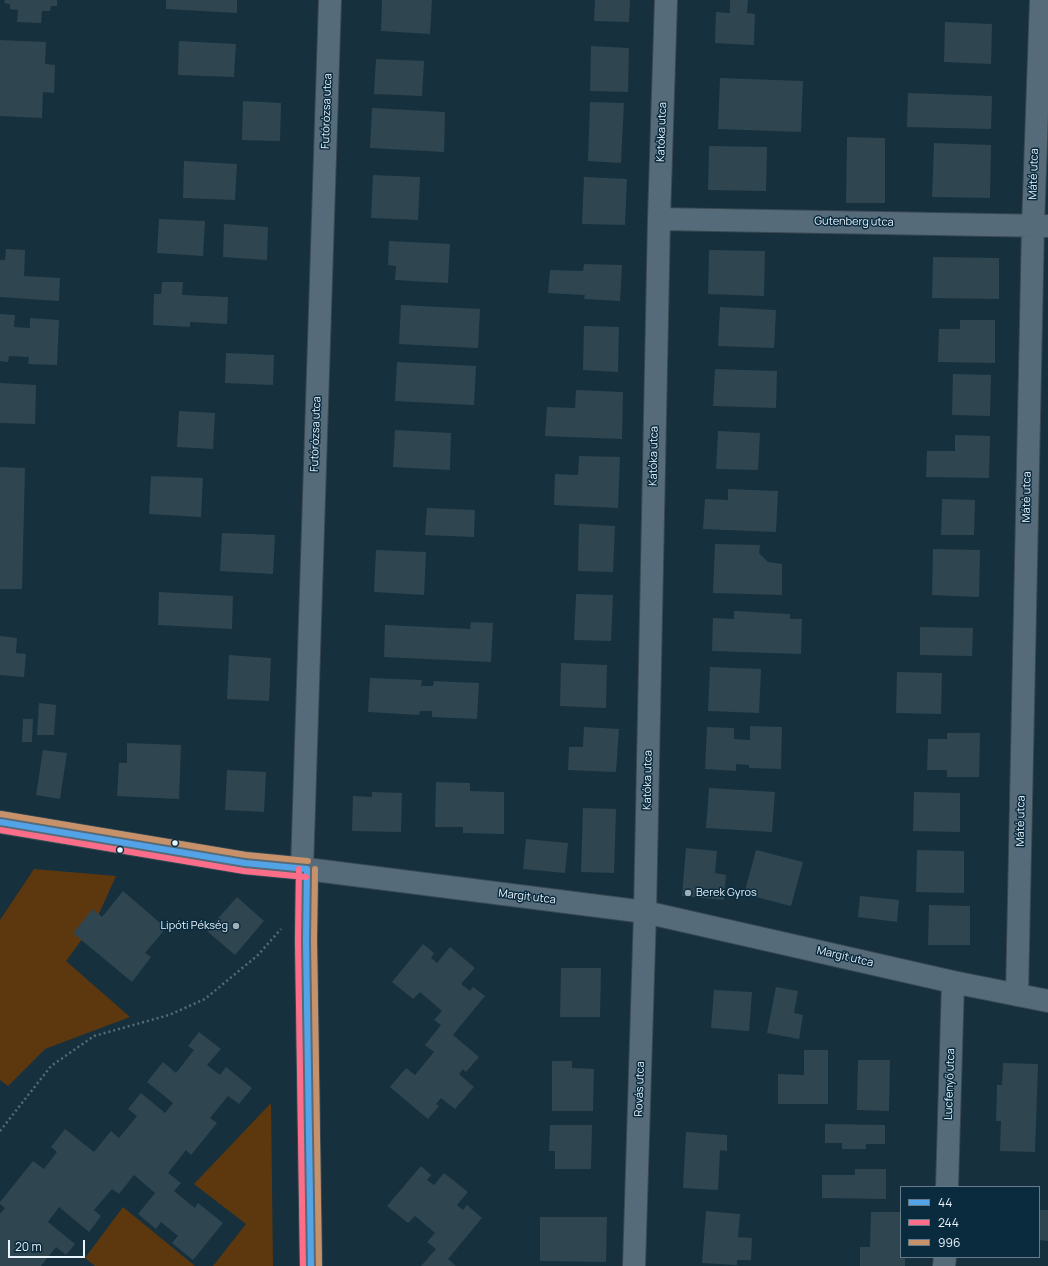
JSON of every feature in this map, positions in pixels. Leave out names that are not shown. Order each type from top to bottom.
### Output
[{"type":"street","name":"Futórózsa utca","points":[[311,1266],[306,902],[304,869],[330,0]]},
{"type":"street","name":"Katóka utca","points":[[645,912],[659,219],[666,0]]},
{"type":"street","name":"Máté utca","points":[[1017,995],[1040,226],[1041,0]]},
{"type":"street","name":"Gutenberg utca","points":[[659,219],[1040,226]]},
{"type":"street","name":"Margit utca","points":[[0,822],[245,863],[304,869],[645,912],[953,982],[1048,1001]]},
{"type":"street","name":"Rovás utca","points":[[634,1266],[645,912]]},
{"type":"street","name":"Lucfenyő utca","points":[[947,1186],[953,982]]},
{"type":"path","points":[[0,1131],[51,1066],[94,1036],[169,1015],[204,1000],[258,955],[306,902]]},
{"type":"shaded area","points":[[34,869],[116,876],[96,920],[66,961],[130,1017],[45,1049],[8,1086],[0,1080],[0,920]]},
{"type":"shaded area","points":[[271,1103],[273,1266],[213,1266],[246,1224],[194,1184]]},
{"type":"shaded area","points":[[123,1207],[195,1266],[95,1266],[85,1258]]},
{"type":"building","points":[[5,0],[57,0],[57,6],[51,6],[50,11],[42,11],[41,23],[17,22],[18,10],[10,9],[10,4],[4,3]]},
{"type":"building","points":[[166,0],[237,0],[237,13],[166,9]]},
{"type":"building","points":[[382,0],[432,0],[430,34],[381,31]]},
{"type":"building","points":[[595,0],[630,0],[629,22],[594,21]]},
{"type":"building","points":[[730,0],[748,0],[747,13],[755,14],[754,45],[715,43],[716,12],[730,13]]},
{"type":"building","points":[[945,22],[992,24],[991,64],[944,62]]},
{"type":"building","points":[[0,40],[46,42],[45,64],[55,65],[54,93],[43,92],[42,118],[0,116]]},
{"type":"building","points":[[179,41],[236,44],[234,77],[178,75]]},
{"type":"building","points":[[591,46],[629,48],[628,92],[590,91]]},
{"type":"building","points":[[376,59],[424,61],[422,96],[374,94]]},
{"type":"building","points":[[720,78],[803,81],[801,132],[718,129]]},
{"type":"building","points":[[908,93],[992,96],[991,129],[907,127]]},
{"type":"building","points":[[243,101],[281,103],[280,141],[242,140]]},
{"type":"building","points":[[590,102],[624,103],[621,163],[588,161]]},
{"type":"building","points":[[372,108],[445,112],[444,152],[370,148]]},
{"type":"building","points":[[847,137],[885,138],[885,203],[846,203]]},
{"type":"building","points":[[934,143],[991,145],[990,198],[932,197]]},
{"type":"building","points":[[709,146],[767,147],[766,191],[708,190]]},
{"type":"building","points":[[184,161],[237,164],[235,200],[183,198]]},
{"type":"building","points":[[373,175],[420,177],[418,220],[371,218]]},
{"type":"building","points":[[584,177],[627,179],[625,225],[582,224]]},
{"type":"building","points":[[159,219],[205,221],[203,256],[157,253]]},
{"type":"building","points":[[224,224],[268,227],[267,260],[223,257]]},
{"type":"building","points":[[389,241],[450,244],[448,283],[395,280],[396,266],[388,265]]},
{"type":"building","points":[[6,249],[25,250],[24,276],[60,278],[59,301],[0,297],[0,260],[5,260]]},
{"type":"building","points":[[709,250],[765,251],[764,296],[708,294]]},
{"type":"building","points":[[933,257],[999,258],[999,299],[932,298]]},
{"type":"building","points":[[584,264],[622,265],[620,301],[584,299],[585,295],[548,293],[550,270],[583,271]]},
{"type":"building","points":[[162,282],[183,282],[182,295],[228,297],[227,324],[190,322],[190,327],[153,325],[154,294],[161,294]]},
{"type":"building","points":[[401,305],[480,309],[478,348],[399,344]]},
{"type":"building","points":[[720,307],[776,310],[774,348],[718,346]]},
{"type":"building","points":[[0,314],[15,315],[14,327],[30,328],[30,318],[59,320],[57,365],[28,364],[29,357],[9,356],[8,362],[0,361]]},
{"type":"building","points":[[960,320],[995,320],[995,363],[938,362],[939,329],[960,329]]},
{"type":"building","points":[[584,326],[619,327],[618,372],[583,370]]},
{"type":"building","points":[[226,353],[274,355],[273,385],[225,383]]},
{"type":"building","points":[[397,362],[476,366],[474,405],[395,401]]},
{"type":"building","points":[[715,369],[777,371],[776,408],[713,406]]},
{"type":"building","points":[[953,374],[991,375],[990,416],[952,415]]},
{"type":"building","points":[[0,383],[36,385],[35,424],[0,423]]},
{"type":"building","points":[[576,390],[623,392],[622,439],[545,436],[547,407],[575,408]]},
{"type":"building","points":[[179,411],[215,413],[213,449],[177,447]]},
{"type":"building","points":[[395,430],[451,433],[450,470],[393,467]]},
{"type":"building","points":[[718,431],[760,433],[758,470],[716,469]]},
{"type":"building","points":[[955,435],[990,436],[989,478],[926,477],[927,451],[955,451]]},
{"type":"building","points":[[579,456],[620,457],[618,508],[554,505],[555,474],[578,475]]},
{"type":"building","points":[[0,467],[25,468],[22,589],[0,589]]},
{"type":"building","points":[[151,476],[203,478],[201,517],[149,514]]},
{"type":"building","points":[[728,489],[778,491],[776,532],[703,529],[705,499],[728,500]]},
{"type":"building","points":[[942,499],[975,500],[974,535],[941,535]]},
{"type":"building","points":[[427,508],[475,510],[474,537],[425,535]]},
{"type":"building","points":[[579,524],[615,526],[613,572],[578,571]]},
{"type":"building","points":[[222,533],[275,535],[273,574],[220,571]]},
{"type":"building","points":[[715,544],[760,545],[759,553],[768,562],[782,564],[782,595],[713,593]]},
{"type":"building","points":[[933,549],[980,550],[979,597],[932,595]]},
{"type":"building","points":[[376,550],[426,552],[424,595],[374,592]]},
{"type":"building","points":[[159,592],[233,596],[232,629],[158,625]]},
{"type":"building","points":[[576,594],[613,595],[611,641],[574,640]]},
{"type":"building","points":[[734,611],[790,614],[790,619],[802,619],[801,654],[712,651],[713,618],[734,619]]},
{"type":"building","points":[[471,622],[493,623],[491,662],[384,657],[385,625],[470,629]]},
{"type":"building","points":[[920,627],[973,628],[972,656],[920,655]]},
{"type":"building","points":[[0,636],[17,638],[16,653],[26,654],[24,677],[0,675]]},
{"type":"building","points":[[229,655],[271,658],[269,701],[227,699]]},
{"type":"building","points":[[561,663],[607,665],[606,708],[560,706]]},
{"type":"building","points":[[710,667],[761,669],[759,713],[708,711]]},
{"type":"building","points":[[897,672],[942,673],[941,714],[896,713]]},
{"type":"building","points":[[370,678],[422,680],[421,686],[433,686],[434,681],[479,683],[477,719],[432,717],[432,711],[420,711],[419,715],[368,712]]},
{"type":"building","points":[[39,703],[56,705],[54,735],[37,735]]},
{"type":"building","points":[[23,719],[33,719],[32,742],[22,742]]},
{"type":"building","points":[[750,726],[782,727],[781,769],[749,768],[749,765],[736,764],[736,771],[705,769],[707,727],[734,728],[734,739],[750,740]]},
{"type":"building","points":[[584,727],[619,729],[616,772],[568,770],[569,747],[583,747]]},
{"type":"building","points":[[947,733],[980,733],[979,777],[947,777],[947,770],[927,770],[928,739],[947,739]]},
{"type":"building","points":[[127,743],[181,745],[179,799],[117,796],[119,763],[127,763]]},
{"type":"building","points":[[43,750],[67,753],[60,799],[36,795]]},
{"type":"building","points":[[227,770],[266,772],[264,812],[225,810]]},
{"type":"building","points":[[436,782],[470,783],[470,791],[504,792],[504,834],[463,833],[463,827],[435,827]]},
{"type":"building","points":[[709,788],[775,792],[772,832],[706,828]]},
{"type":"building","points":[[372,792],[402,793],[401,832],[352,831],[353,796],[372,797]]},
{"type":"building","points":[[914,792],[960,793],[960,832],[913,831]]},
{"type":"building","points":[[583,808],[616,809],[614,873],[581,872]]},
{"type":"building","points":[[526,839],[568,843],[565,873],[523,869]]},
{"type":"building","points":[[686,848],[717,851],[715,873],[726,875],[724,900],[682,896]]},
{"type":"building","points":[[756,850],[803,862],[791,906],[744,894]]},
{"type":"building","points":[[917,850],[964,851],[964,893],[916,892]]},
{"type":"building","points":[[123,891],[166,928],[145,953],[151,957],[132,982],[73,933],[93,909],[102,917]]},
{"type":"building","points":[[860,896],[899,900],[897,922],[858,917]]},
{"type":"building","name":"Lipóti Pékség","points":[[237,897],[264,921],[235,955],[207,931]]},
{"type":"building","points":[[929,905],[970,906],[970,945],[928,945]]},
{"type":"building","points":[[423,944],[434,953],[431,958],[437,963],[450,947],[475,968],[461,984],[470,991],[473,987],[485,996],[453,1035],[479,1057],[466,1072],[463,1069],[459,1074],[474,1087],[455,1109],[441,1098],[436,1104],[439,1106],[428,1119],[390,1087],[406,1068],[415,1075],[434,1052],[425,1045],[441,1025],[434,1020],[442,1011],[420,992],[413,999],[392,982]]},
{"type":"building","points":[[561,968],[601,968],[600,1017],[560,1017]]},
{"type":"building","points":[[776,987],[798,991],[794,1013],[803,1015],[799,1039],[767,1033]]},
{"type":"building","points":[[714,990],[752,992],[749,1031],[711,1028]]},
{"type":"building","points":[[199,1032],[221,1049],[207,1065],[220,1075],[226,1067],[252,1088],[239,1104],[228,1096],[210,1118],[217,1123],[191,1155],[186,1150],[168,1173],[181,1183],[174,1191],[195,1208],[198,1203],[223,1223],[193,1260],[172,1243],[178,1236],[161,1222],[156,1229],[138,1214],[155,1193],[134,1175],[119,1194],[112,1189],[94,1210],[101,1216],[89,1232],[59,1207],[48,1222],[75,1244],[66,1255],[56,1247],[41,1266],[0,1266],[0,1214],[5,1208],[0,1204],[0,1202],[33,1161],[44,1169],[57,1152],[51,1147],[65,1129],[94,1152],[111,1131],[119,1138],[137,1116],[128,1109],[141,1093],[165,1113],[173,1103],[147,1082],[163,1062],[176,1073],[194,1050],[188,1046]]},
{"type":"building","points":[[804,1050],[828,1050],[828,1104],[778,1104],[778,1074],[804,1075]]},
{"type":"building","points":[[858,1060],[890,1060],[889,1111],[857,1110]]},
{"type":"building","points":[[552,1061],[572,1061],[572,1068],[594,1069],[593,1111],[552,1111]]},
{"type":"building","points":[[1003,1063],[1038,1064],[1035,1152],[1000,1151],[1001,1121],[996,1121],[997,1085],[1002,1085]]},
{"type":"building","points":[[825,1124],[885,1125],[885,1144],[866,1144],[866,1149],[842,1149],[842,1143],[825,1143]]},
{"type":"building","points":[[550,1125],[592,1125],[591,1169],[555,1169],[555,1151],[549,1151]]},
{"type":"building","points":[[686,1132],[727,1135],[727,1151],[720,1150],[718,1190],[683,1188]]},
{"type":"building","points":[[421,1166],[431,1175],[427,1180],[434,1185],[444,1173],[468,1192],[457,1205],[463,1210],[467,1205],[482,1218],[448,1259],[456,1266],[421,1266],[436,1249],[427,1242],[435,1233],[415,1216],[408,1223],[387,1206]]},
{"type":"building","points":[[855,1169],[886,1169],[886,1199],[822,1198],[822,1175],[855,1175]]},
{"type":"building","points":[[1040,1210],[1048,1210],[1048,1241],[1040,1240]]},
{"type":"building","points":[[706,1211],[740,1214],[738,1237],[752,1238],[751,1260],[737,1260],[737,1265],[702,1263]]},
{"type":"building","points":[[871,1212],[900,1212],[900,1258],[905,1258],[905,1266],[860,1266],[860,1247],[870,1247]]},
{"type":"building","points":[[540,1217],[607,1217],[606,1262],[540,1261]]},
{"type":"transit line","name":"996","points":[[1,814],[246,855],[308,861]]},
{"type":"transit line","name":"44","points":[[0,822],[245,863],[307,869]]},
{"type":"transit line","name":"244","points":[[0,830],[244,871],[306,877]]},
{"type":"transit line","name":"244","points":[[299,869],[298,940],[303,1266]]},
{"type":"transit line","name":"44","points":[[307,869],[306,940],[311,1266]]},
{"type":"transit line","name":"996","points":[[315,869],[314,940],[319,1266]]},
{"type":"place","name":"Berek Gyros","points":[[688,893]]},
{"type":"place","name":"Lipóti Pékség","points":[[236,926]]}]
